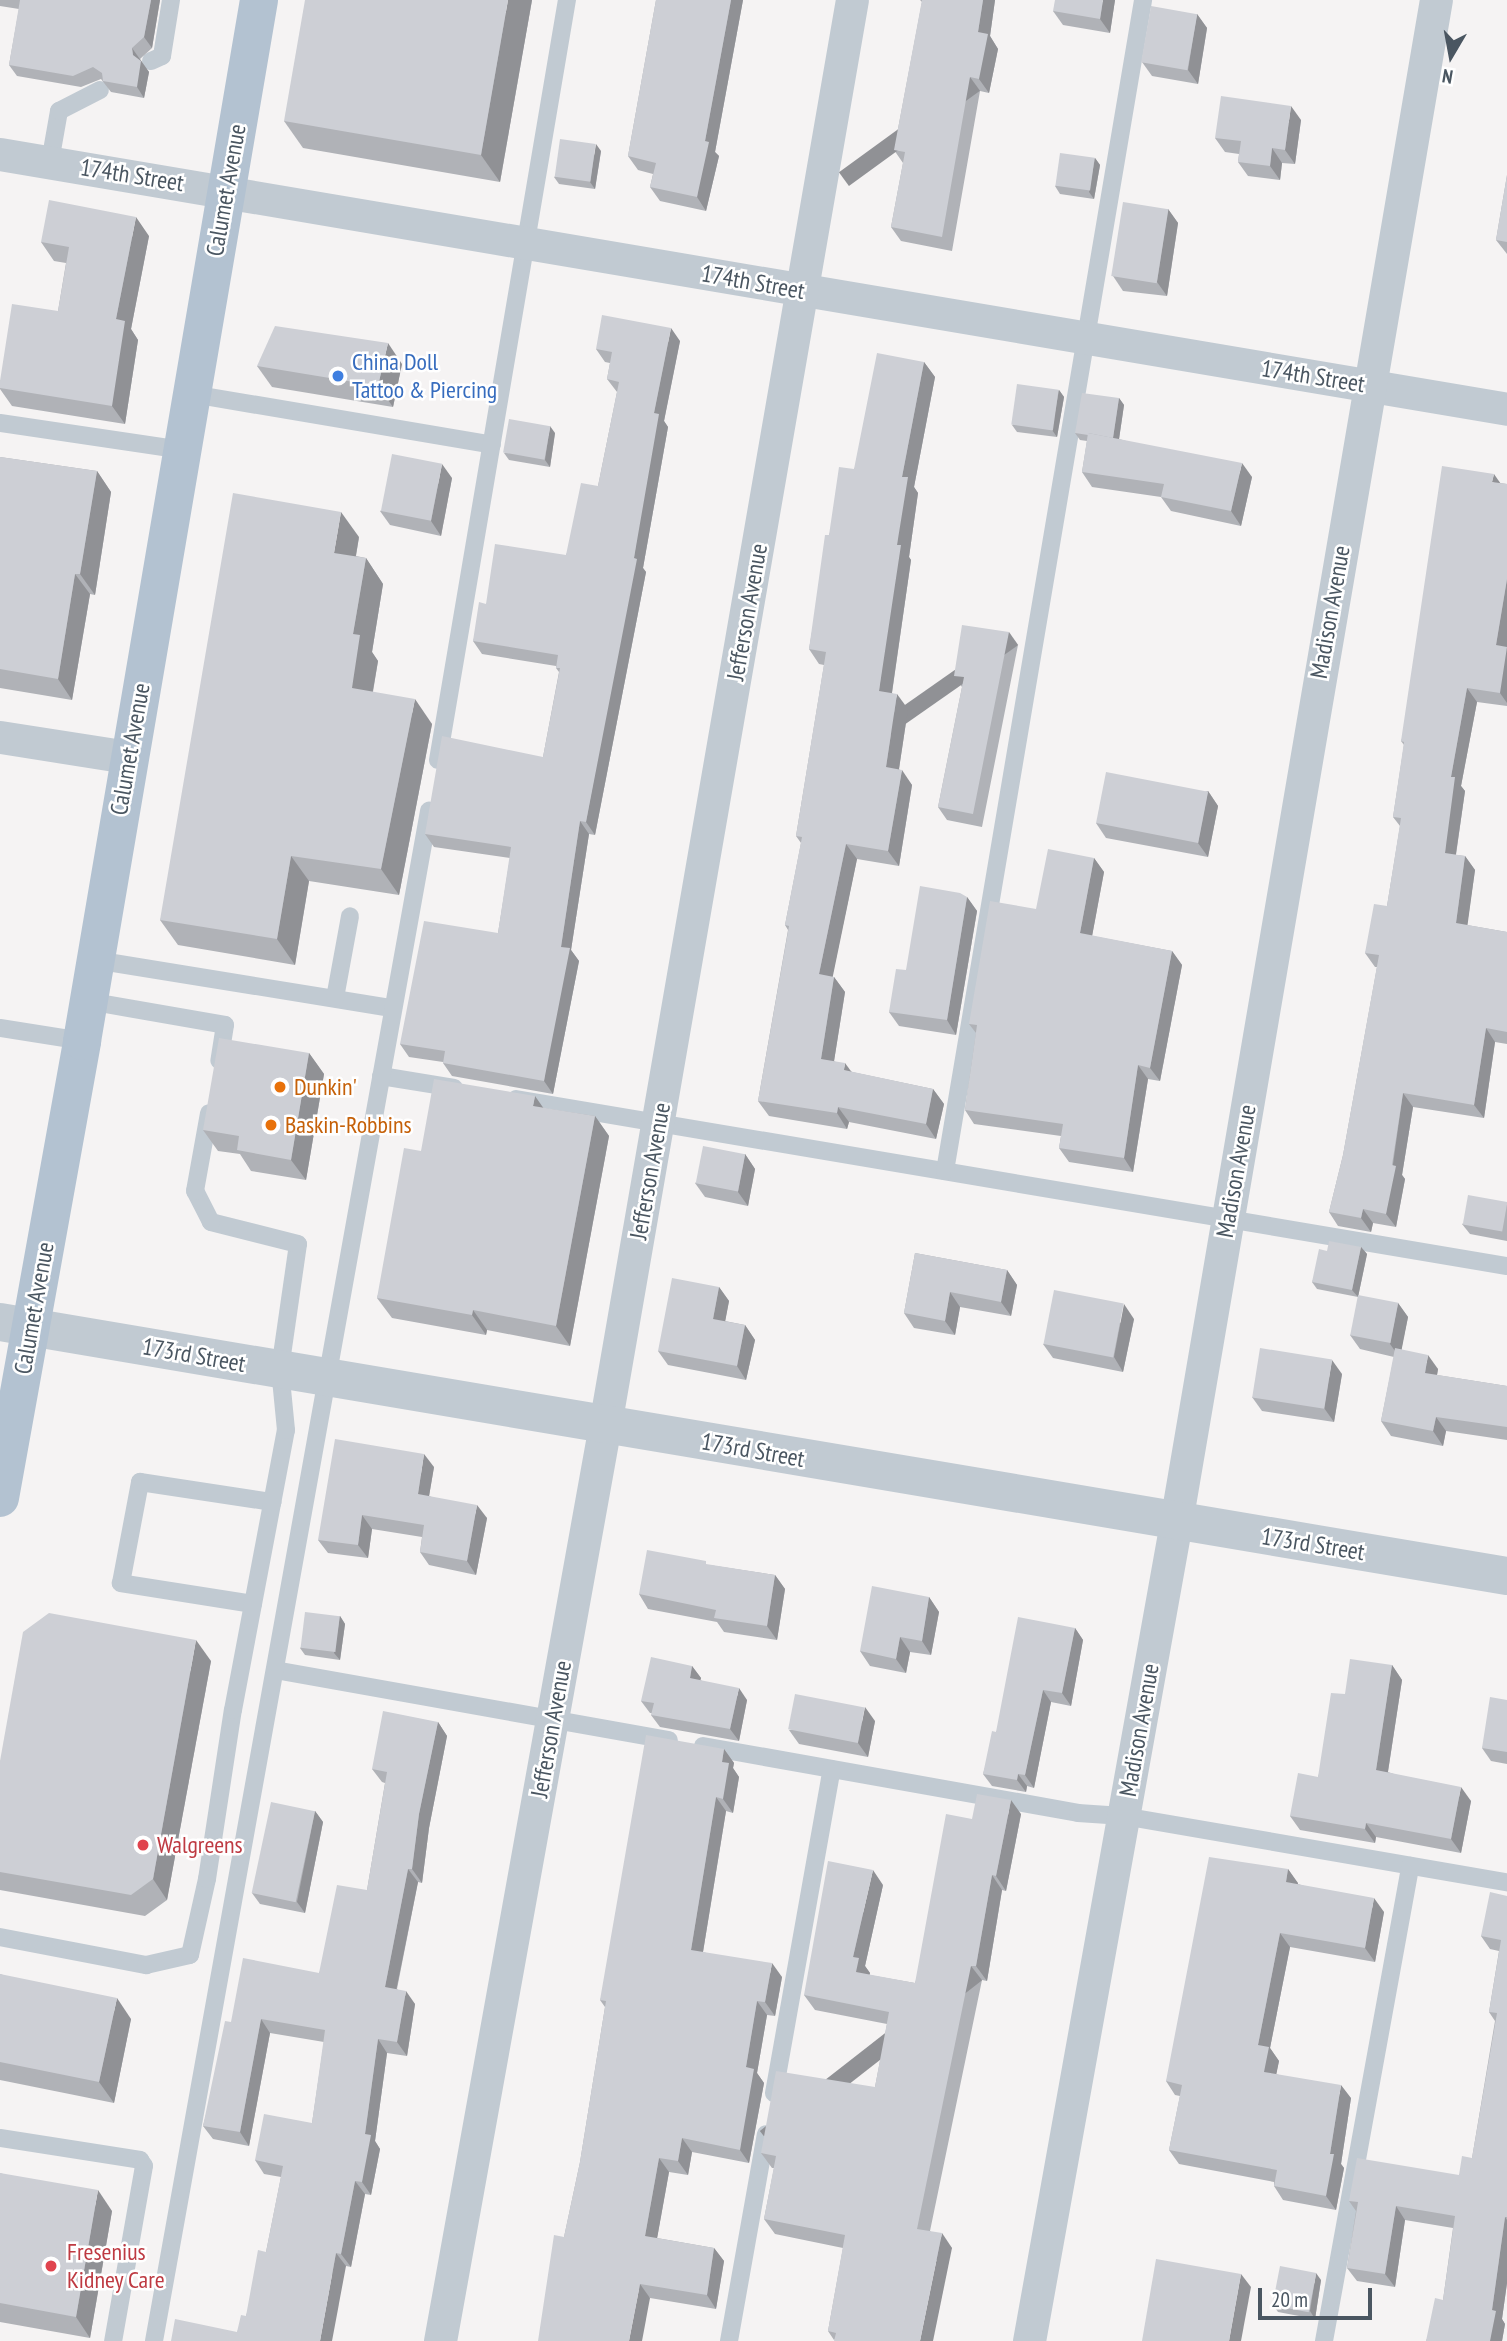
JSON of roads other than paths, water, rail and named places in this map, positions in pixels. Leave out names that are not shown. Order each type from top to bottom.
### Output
[{"type":"main road","name":"Calumet Avenue","points":[[0,1498],[15,1325],[82,1041],[128,757],[259,0]]},
{"type":"street","name":"Jefferson Avenue","points":[[440,2341],[605,1425],[852,0]]},
{"type":"street","name":"Madison Avenue","points":[[1029,2341],[1176,1522],[1436,0]]},
{"type":"street","name":"174th Street","points":[[0,154],[1507,409]]},
{"type":"street","points":[[0,737],[128,757]]},
{"type":"street","name":"173rd Street","points":[[15,1325],[1507,1576]]},
{"type":"lane","points":[[151,61],[162,56],[171,0]]},
{"type":"lane","points":[[154,2341],[434,783],[567,0]]},
{"type":"lane","points":[[945,1171],[1143,0]]},
{"type":"lane","points":[[50,162],[59,111],[100,90]]},
{"type":"lane","points":[[192,394],[492,445]]},
{"type":"lane","points":[[0,423],[182,450]]},
{"type":"lane","points":[[335,998],[350,916]]},
{"type":"lane","points":[[95,960],[393,1008]]},
{"type":"lane","points":[[0,1937],[146,1965],[190,1955],[207,1879],[246,1636],[286,1430],[280,1369],[298,1244],[211,1222],[195,1191],[225,1026],[88,1001]]},
{"type":"lane","points":[[0,1028],[82,1041]]},
{"type":"lane","points":[[381,1076],[473,1091]]},
{"type":"lane","points":[[500,1096],[1507,1266]]},
{"type":"lane","points":[[253,1604],[121,1583],[140,1482],[272,1502]]},
{"type":"lane","points":[[275,1670],[1078,1813],[1123,1816],[1507,1882]]},
{"type":"lane","points":[[729,2341],[832,1769]]},
{"type":"lane","points":[[1324,2341],[1410,1866]]},
{"type":"lane","points":[[0,2138],[140,2160],[144,2166],[113,2341]]},
{"type":"place","name":"China Doll Tattoo & Piercing","points":[[338,376]]},
{"type":"place","name":"Dunkin'","points":[[280,1087]]},
{"type":"place","name":"Baskin-Robbins","points":[[271,1125]]},
{"type":"place","name":"Walgreens","points":[[143,1845]]},
{"type":"place","name":"Fresenius Kidney Care","points":[[51,2266]]}]
